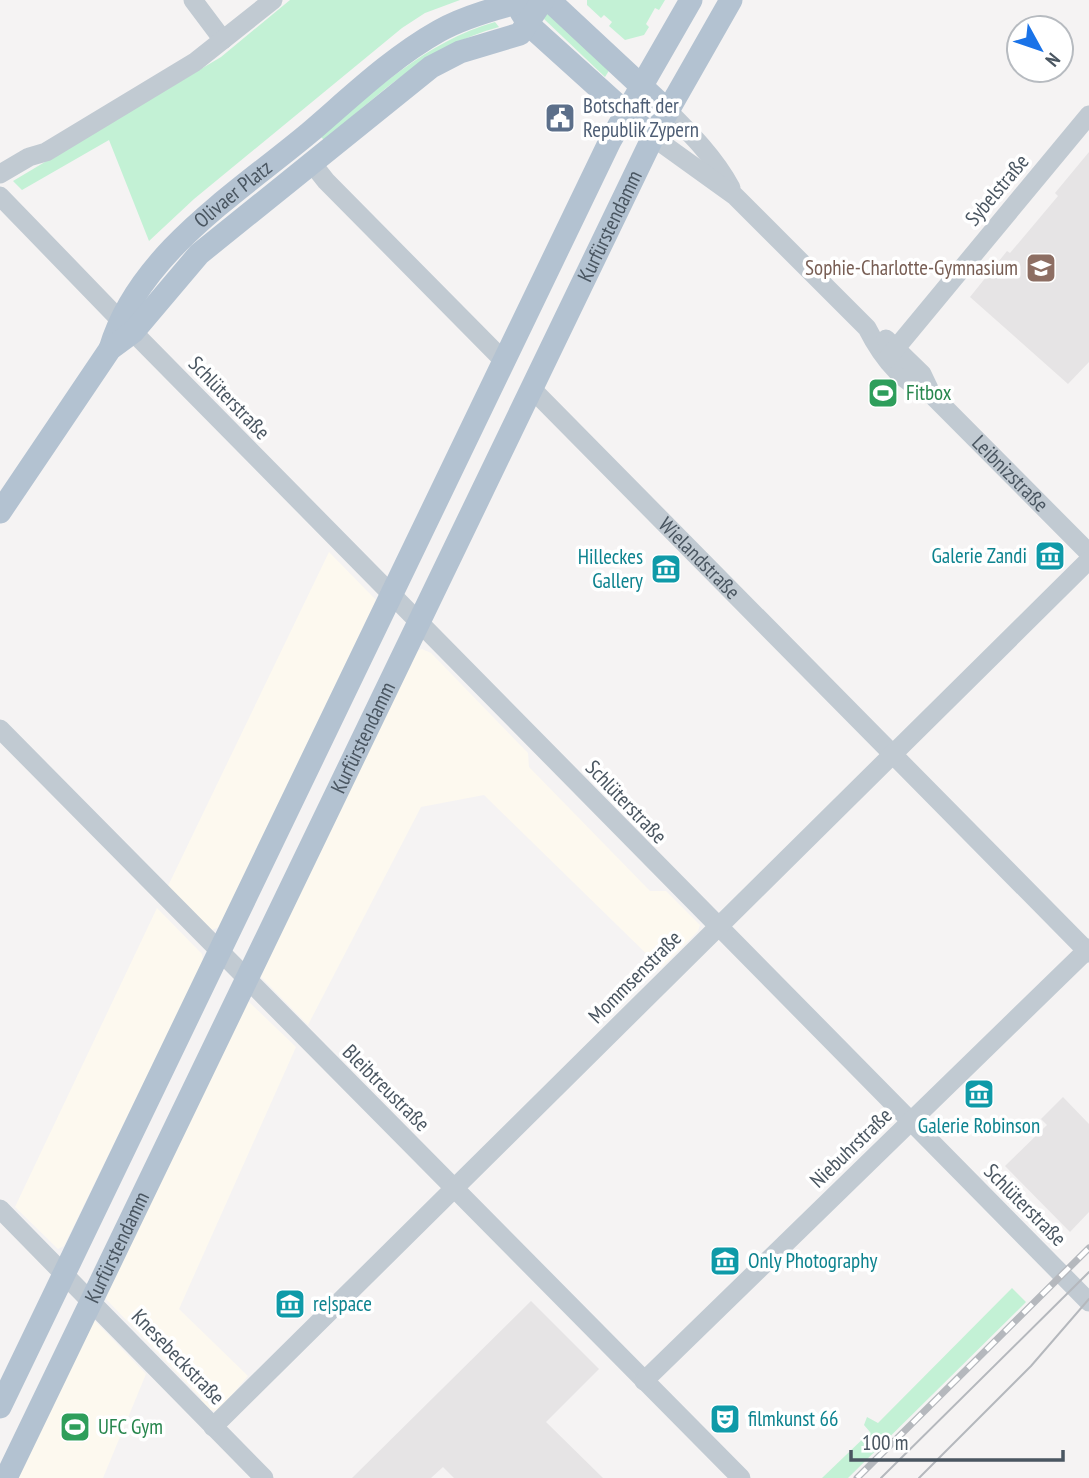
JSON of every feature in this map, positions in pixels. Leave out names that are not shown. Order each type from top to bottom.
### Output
[{"type":"main road","points":[[529,25],[544,0]]},
{"type":"main road","points":[[550,0],[640,84]]},
{"type":"main road","name":"Kurfürstendamm","points":[[0,1407],[624,111],[691,0]]},
{"type":"main road","name":"Kurfürstendamm","points":[[6,1478],[653,137],[731,0]]},
{"type":"main road","name":"Olivaer Platz","points":[[126,326],[137,291],[182,240],[389,65],[442,30],[519,1],[529,25],[624,111]]},
{"type":"main road","name":"Olivaer Platz","points":[[126,326],[199,254],[431,67],[460,52],[520,34],[529,25]]},
{"type":"main road","name":"Leibnizstraße","points":[[640,84],[667,110]]},
{"type":"main road","name":"Leibnizstraße","points":[[624,111],[653,137]]},
{"type":"main road","points":[[0,512],[126,326]]},
{"type":"main road","name":"Wielandstraße","points":[[505,362],[531,389]]},
{"type":"street","points":[[194,0],[223,40]]},
{"type":"street","points":[[0,174],[29,157],[46,152],[195,62],[272,0]]},
{"type":"street","name":"Leibnizstraße","points":[[667,110],[722,171],[735,195]]},
{"type":"street","name":"Sybelstraße","points":[[891,353],[1089,115]]},
{"type":"street","name":"Leibnizstraße","points":[[653,137],[735,195],[891,353],[911,385],[932,395],[1089,553]]},
{"type":"street","name":"Wielandstraße","points":[[311,162],[326,181],[505,362]]},
{"type":"street","points":[[0,196],[126,326]]},
{"type":"street","name":"Schlüterstraße","points":[[126,326],[1089,1301]]},
{"type":"street","name":"Wielandstraße","points":[[531,389],[1088,950]]},
{"type":"street","name":"Mommsenstraße","points":[[213,1427],[1089,559]]},
{"type":"street","name":"Bleibtreustraße","points":[[0,729],[741,1478]]},
{"type":"street","name":"Niebuhrstraße","points":[[644,1381],[1088,950]]},
{"type":"street","name":"Knesebeckstraße","points":[[0,1209],[264,1478]]},
{"type":"shaded area","name":"Sophie-Charlotte-Gymnasium","points":[[1089,152],[1089,362],[1068,384],[970,297],[1007,251],[1010,253],[1058,196],[1055,193]]},
{"type":"shaded area","points":[[329,552],[376,600],[219,927],[212,930],[168,886]]},
{"type":"shaded area","points":[[422,649],[431,653],[528,753],[529,767],[650,891],[666,891],[700,925],[698,931],[661,968],[484,795],[421,807],[308,1025],[260,976],[417,651]]},
{"type":"shaded area","points":[[157,908],[202,954],[203,961],[64,1246],[58,1249],[15,1207]]},
{"type":"shaded area","points":[[248,1001],[296,1047],[179,1309],[248,1376],[218,1411],[210,1410],[201,1402],[201,1398],[104,1297]]},
{"type":"shaded area","points":[[1063,1097],[1089,1124],[1089,1212],[1070,1232],[1005,1166],[1047,1125],[1041,1119]]},
{"type":"shaded area","points":[[531,1301],[599,1369],[546,1422],[603,1478],[454,1478],[443,1467],[431,1478],[352,1478]]},
{"type":"shaded area","points":[[94,1320],[146,1374],[103,1478],[16,1478]]},
{"type":"green space","points":[[290,0],[460,0],[425,13],[402,28],[194,199],[149,241],[109,140],[22,190],[13,181],[221,57]]},
{"type":"green space","points":[[587,0],[665,0],[659,10],[655,8],[646,24],[649,27],[644,35],[625,40],[609,26],[612,22],[604,15],[601,18],[587,5]]},
{"type":"green space","points":[[546,11],[610,69],[605,77],[544,19]]},
{"type":"green space","points":[[495,22],[499,27],[449,46],[426,59],[324,140],[320,136],[381,85],[423,55],[470,31]]},
{"type":"green space","points":[[1012,1288],[1026,1302],[848,1478],[822,1478],[870,1432],[864,1425],[867,1417],[878,1423]]},
{"type":"tram line","points":[[881,1478],[1089,1272]]},
{"type":"tram line","points":[[919,1478],[1031,1366],[1089,1299]]},
{"type":"railway","points":[[857,1478],[1089,1248]]},
{"type":"place","name":"Botschaft der Republik Zypern","points":[[560,118]]},
{"type":"place","name":"Sophie-Charlotte-Gymnasium","points":[[1041,268]]},
{"type":"place","name":"Fitbox","points":[[883,393]]},
{"type":"place","name":"Galerie Zandi","points":[[1050,556]]},
{"type":"place","name":"Hilleckes Gallery","points":[[666,569]]},
{"type":"place","name":"Galerie Robinson","points":[[979,1094]]},
{"type":"place","name":"Only Photography","points":[[725,1261]]},
{"type":"place","name":"re|space","points":[[290,1304]]},
{"type":"place","name":"filmkunst 66","points":[[725,1419]]},
{"type":"place","name":"UFC Gym","points":[[75,1427]]}]
